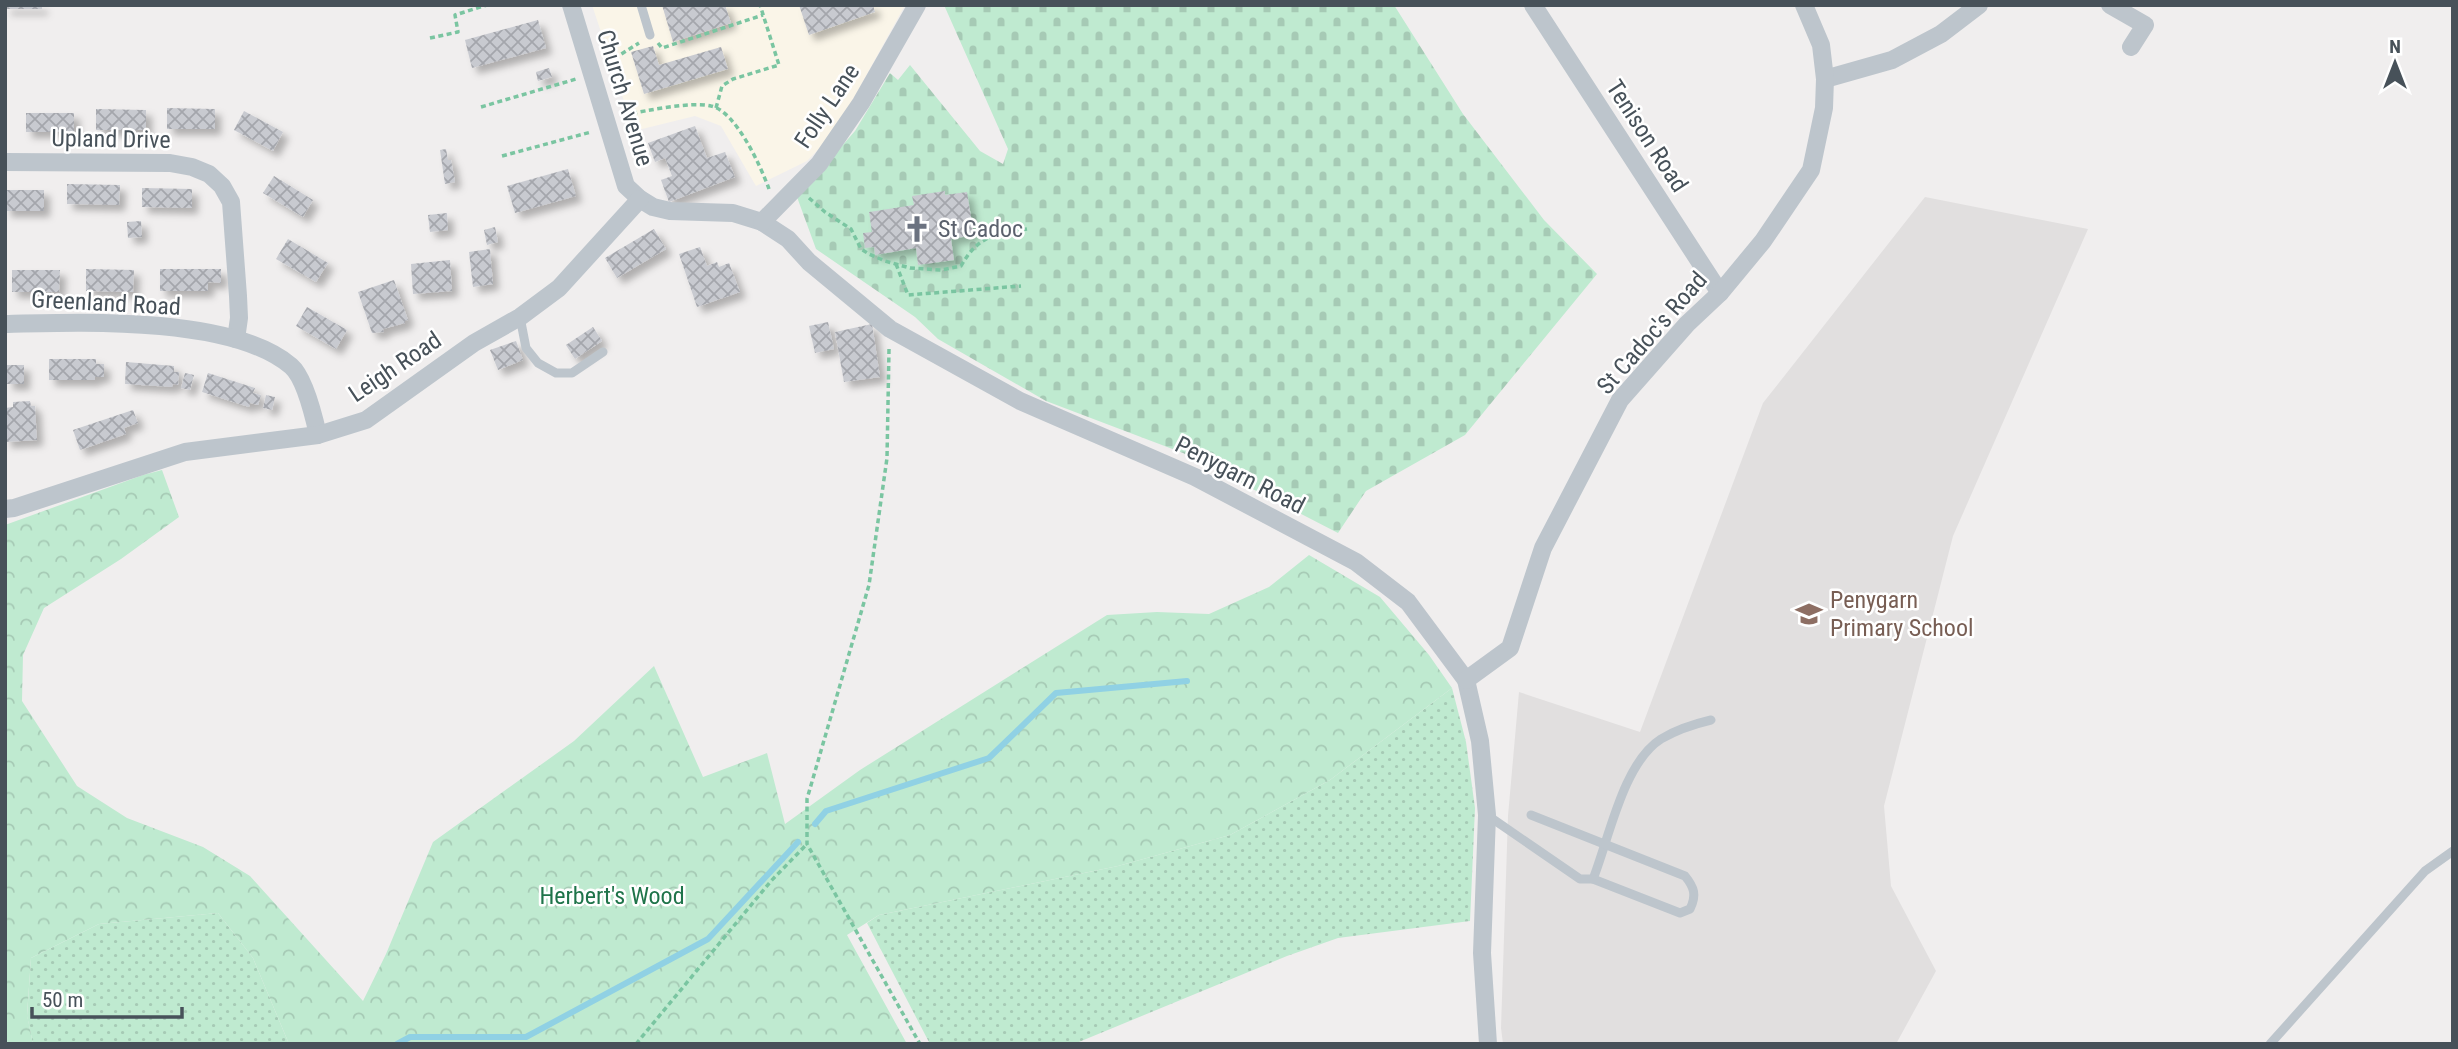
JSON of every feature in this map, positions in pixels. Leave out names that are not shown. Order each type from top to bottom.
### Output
[{"type":"street","name":"Church Avenue","points":[[571,5],[626,186],[640,200]]},
{"type":"street","name":"Folly Lane","points":[[762,222],[819,164],[861,103],[917,5]]},
{"type":"street","name":"Tenison Road","points":[[1533,5],[1720,293]]},
{"type":"street","name":"St Cadoc's Road","points":[[1466,680],[1510,649],[1543,548],[1620,400],[1687,324],[1720,293],[1763,241],[1811,170],[1824,108],[1825,79],[1821,45],[1804,5]]},
{"type":"street","points":[[1825,79],[1892,60],[1941,34],[1979,5]]},
{"type":"street","points":[[2110,5],[2145,25],[2131,47]]},
{"type":"street","name":"Upland Drive","points":[[5,162],[170,163],[192,166],[209,174],[222,186],[231,202],[239,318],[236,339]]},
{"type":"street","name":"Penygarn Road","points":[[640,200],[670,211],[733,213],[762,222],[788,239],[809,262],[890,329],[1020,401],[1195,477],[1356,562],[1408,602],[1466,680],[1480,741],[1487,815],[1482,953],[1488,1044]]},
{"type":"street","name":"Leigh Road","points":[[5,509],[107,479],[185,452],[318,435],[366,420],[474,343],[520,317],[559,288],[640,200]]},
{"type":"street","name":"Greenland Road","points":[[5,324],[159,326],[236,339],[267,351],[294,367],[312,404],[318,435]]},
{"type":"lane","points":[[640,5],[650,35]]},
{"type":"lane","points":[[520,317],[526,348],[538,363],[556,373],[572,373],[603,352]]},
{"type":"lane","points":[[1593,879],[1638,761],[1659,740],[1691,725],[1712,720]]},
{"type":"lane","points":[[1487,815],[1580,879],[1593,879],[1680,913],[1690,909],[1695,899],[1692,886],[1685,876],[1531,815]]},
{"type":"lane","points":[[2270,1044],[2425,871],[2453,852]]},
{"type":"path","points":[[430,38],[458,32],[455,15],[487,5]]},
{"type":"path","points":[[716,108],[722,86],[733,79],[779,65],[760,5]]},
{"type":"path","points":[[481,107],[591,74],[650,35],[662,48],[763,15]]},
{"type":"path","points":[[502,156],[605,123],[679,106],[712,106],[735,123],[753,154],[776,207]]},
{"type":"path","points":[[797,187],[825,212],[851,229],[862,249],[885,261],[909,268],[941,270],[961,266],[970,250],[984,239],[1027,229]]},
{"type":"path","points":[[895,264],[908,295],[1021,286]]},
{"type":"path","points":[[890,329],[887,458],[869,585],[807,799],[807,844],[920,1044]]},
{"type":"path","points":[[636,1044],[771,881],[807,844]]},
{"type":"shaded area","points":[[592,5],[905,5],[835,132],[807,161],[756,186],[721,126],[695,116],[634,131]]},
{"type":"shaded area","name":"Penygarn Primary School","points":[[1925,197],[2088,229],[1953,536],[1884,806],[1891,886],[1936,971],[1896,1044],[1503,1044],[1501,1028],[1508,816],[1519,692],[1640,732],[1763,403]]},
{"type":"green space","points":[[944,5],[1394,5],[1463,114],[1544,220],[1597,274],[1465,435],[1366,491],[1338,533],[1183,453],[1046,401],[938,339],[915,317],[816,249],[797,197],[855,131],[890,73],[898,80],[910,65],[980,151],[1003,164],[1008,149]]},
{"type":"green space","name":"Herbert's Wood","points":[[162,470],[179,517],[121,559],[44,608],[23,655],[22,701],[77,786],[127,818],[203,847],[250,876],[363,1001],[386,954],[433,842],[574,741],[654,666],[703,777],[767,753],[785,824],[860,770],[1107,615],[1157,612],[1209,614],[1269,587],[1309,555],[1380,597],[1429,655],[1452,688],[1330,780],[1230,835],[1118,866],[879,915],[847,935],[907,1044],[289,1044],[253,958],[218,913],[99,924],[31,958],[27,1015],[33,1044],[5,1044],[5,525]]},
{"type":"green space","points":[[1452,688],[1466,742],[1475,808],[1470,921],[1338,938],[1287,956],[1074,1044],[930,1044],[867,923],[879,915],[1118,866],[1230,835],[1330,780]]},
{"type":"green space","points":[[218,913],[253,958],[289,1044],[33,1044],[27,1016],[31,958],[99,924]]},
{"type":"building","points":[[5,5],[42,5],[42,9],[5,9]]},
{"type":"building","points":[[662,5],[725,5],[731,23],[673,42]]},
{"type":"building","points":[[799,5],[873,5],[875,12],[809,35]]},
{"type":"building","points":[[538,20],[546,48],[472,68],[465,40]]},
{"type":"building","points":[[653,46],[659,65],[721,47],[728,69],[644,94],[631,52]]},
{"type":"building","points":[[549,68],[552,77],[538,81],[536,72]]},
{"type":"building","points":[[167,108],[215,109],[215,129],[167,129]]},
{"type":"building","points":[[96,109],[146,110],[146,130],[96,130]]},
{"type":"building","points":[[244,111],[283,132],[273,151],[234,130]]},
{"type":"building","points":[[26,113],[74,113],[74,132],[26,132]]},
{"type":"building","points":[[695,126],[707,158],[725,152],[735,177],[669,202],[661,180],[672,176],[665,158],[655,162],[648,143]]},
{"type":"building","points":[[446,149],[455,182],[445,184],[440,150]]},
{"type":"building","points":[[568,169],[576,196],[515,213],[507,186]]},
{"type":"building","points":[[274,176],[313,200],[303,217],[263,193]]},
{"type":"building","points":[[67,184],[120,185],[119,205],[67,204]]},
{"type":"building","points":[[142,188],[192,189],[192,208],[142,207]]},
{"type":"building","points":[[5,190],[44,190],[44,211],[5,211]]},
{"type":"building","points":[[945,191],[945,195],[967,192],[974,235],[951,239],[954,260],[918,265],[916,248],[875,255],[874,247],[865,248],[863,233],[872,232],[869,212],[914,205],[912,196]]},
{"type":"building","points":[[447,213],[448,230],[430,232],[428,215]]},
{"type":"building","points":[[141,221],[142,237],[128,238],[127,222]]},
{"type":"building","points":[[495,227],[498,242],[487,245],[484,230]]},
{"type":"building","points":[[654,229],[666,249],[617,278],[605,258]]},
{"type":"building","points":[[288,239],[328,263],[316,282],[276,259]]},
{"type":"building","points":[[700,247],[707,266],[717,262],[719,267],[729,263],[740,292],[697,307],[679,254]]},
{"type":"building","points":[[490,249],[493,284],[473,287],[469,252]]},
{"type":"building","points":[[450,260],[452,291],[413,294],[411,264]]},
{"type":"building","points":[[86,269],[134,270],[133,292],[86,291]]},
{"type":"building","points":[[160,269],[221,269],[221,283],[208,282],[208,291],[160,291]]},
{"type":"building","points":[[12,270],[60,270],[59,292],[12,292]]},
{"type":"building","points":[[394,280],[408,320],[383,329],[384,332],[372,333],[358,292]]},
{"type":"building","points":[[307,307],[347,330],[336,349],[296,326]]},
{"type":"building","points":[[828,322],[834,349],[815,353],[809,326]]},
{"type":"building","points":[[872,324],[880,377],[844,382],[835,332]]},
{"type":"building","points":[[593,327],[602,341],[575,359],[566,345]]},
{"type":"building","points":[[516,341],[523,360],[498,370],[490,350]]},
{"type":"building","points":[[49,359],[96,359],[96,364],[104,364],[104,377],[95,377],[95,380],[49,380]]},
{"type":"building","points":[[126,362],[174,366],[174,372],[179,372],[178,385],[173,384],[172,387],[125,384]]},
{"type":"building","points":[[7,365],[24,365],[24,384],[7,384]]},
{"type":"building","points":[[185,373],[194,375],[190,390],[181,388]]},
{"type":"building","points":[[208,373],[255,388],[253,393],[261,395],[258,405],[250,403],[249,407],[202,392]]},
{"type":"building","points":[[266,395],[275,397],[272,410],[263,408]]},
{"type":"building","points":[[30,401],[31,406],[35,406],[37,440],[5,442],[5,408],[13,407],[13,402]]},
{"type":"building","points":[[133,410],[138,423],[124,428],[126,434],[80,450],[73,430]]},
{"type":"waterway","points":[[815,824],[826,811],[989,758],[1056,693],[1187,681]]},
{"type":"waterway","points":[[397,1044],[410,1037],[526,1037],[708,939],[798,842]]},
{"type":"place","name":"St Cadoc","points":[[917,229]]},
{"type":"place","name":"Penygarn Primary School","points":[[1809,614]]}]
